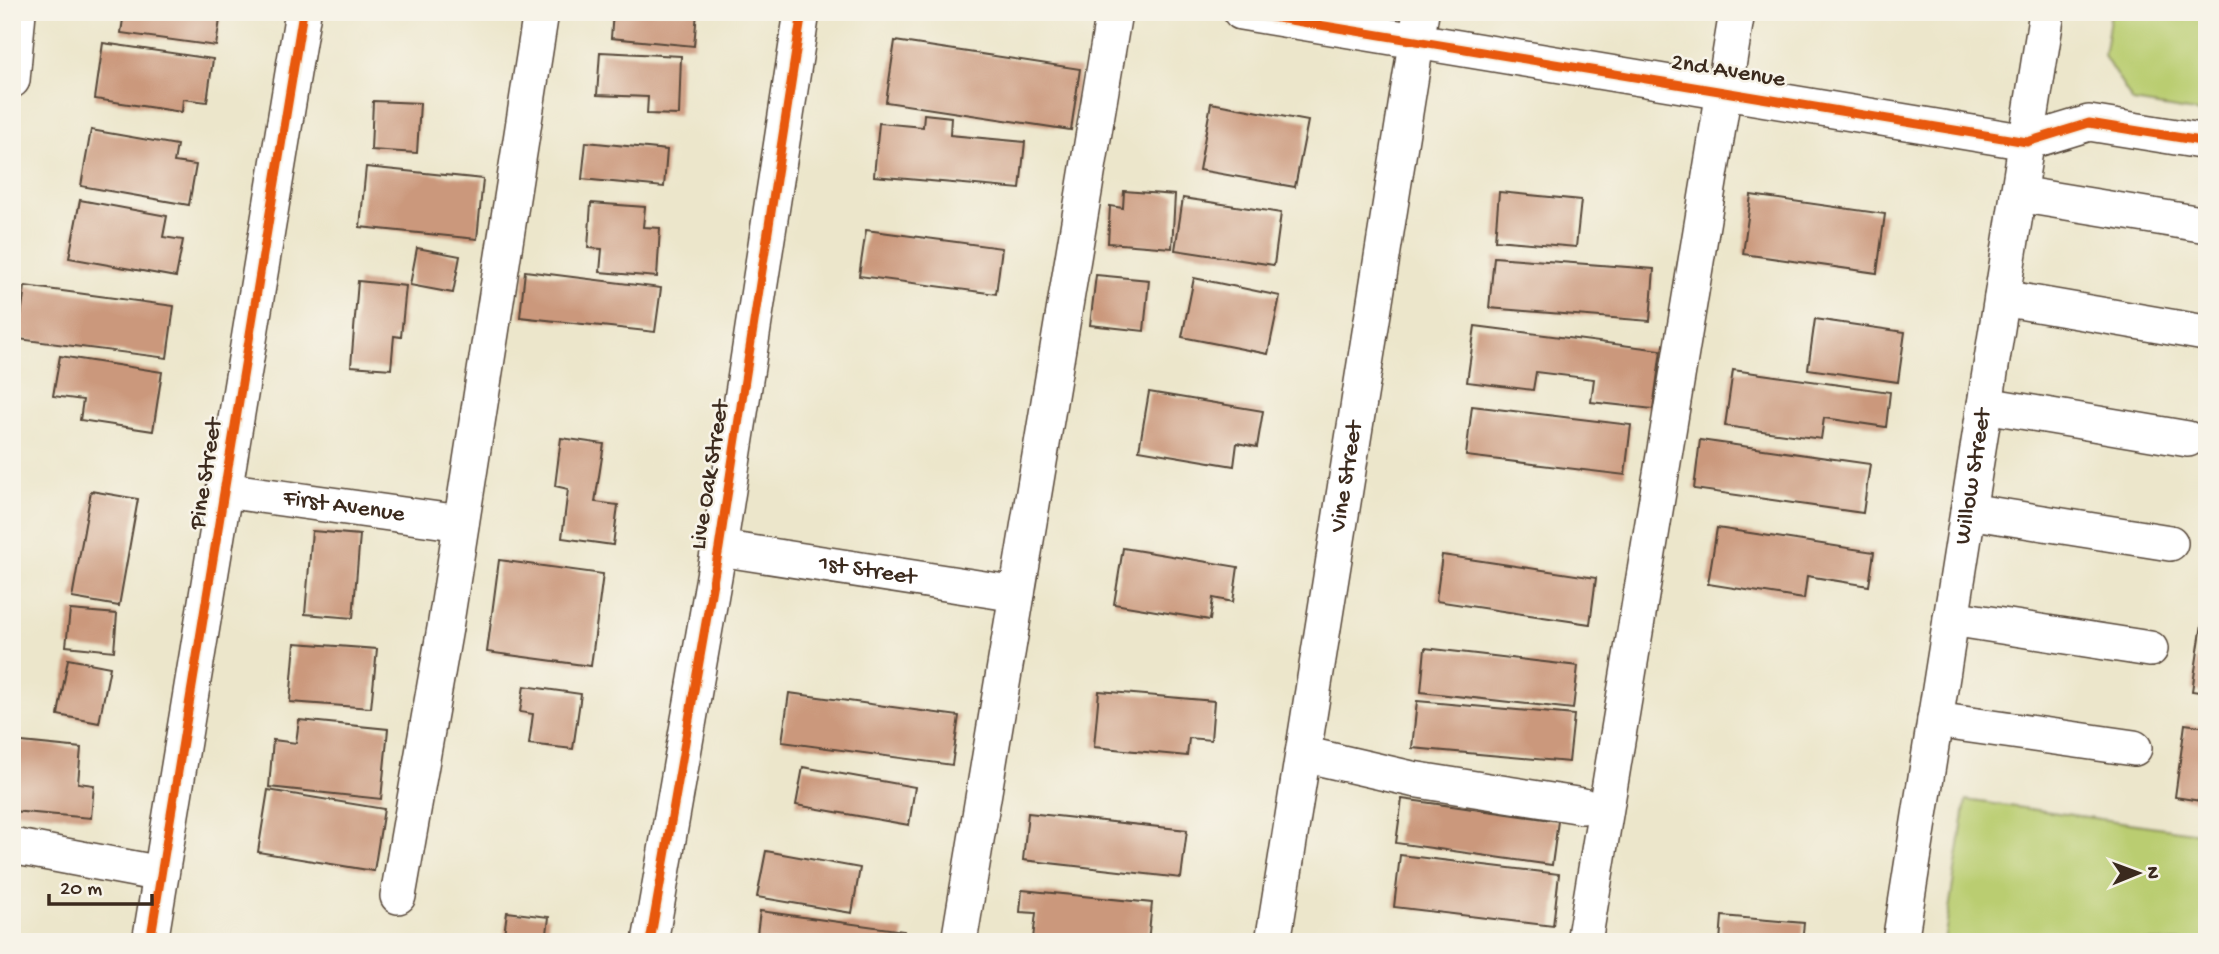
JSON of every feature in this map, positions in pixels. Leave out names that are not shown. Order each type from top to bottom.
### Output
[{"type":"street","points":[[12,80],[18,12]]},
{"type":"street","name":"Pine Street","points":[[150,942],[303,12]]},
{"type":"street","points":[[398,896],[461,523],[541,12]]},
{"type":"street","name":"Live Oak Street","points":[[650,942],[719,548],[802,12]]},
{"type":"street","points":[[959,942],[1114,12]]},
{"type":"street","name":"2nd Avenue","points":[[1241,12],[1418,27],[1725,91],[2026,142],[2089,123],[2207,142]]},
{"type":"street","points":[[1584,942],[1737,12]]},
{"type":"street","name":"Willow Street","points":[[1900,942],[2047,12]]},
{"type":"street","name":"Vine Street","points":[[1273,942],[1418,27]]},
{"type":"street","points":[[2018,194],[2207,225]]},
{"type":"street","points":[[2002,298],[2205,333]]},
{"type":"street","points":[[1985,405],[2188,439]]},
{"type":"street","name":"First Avenue","points":[[224,490],[461,523]]},
{"type":"street","points":[[1968,511],[2170,544]]},
{"type":"street","name":"1st Street","points":[[719,548],[1017,594]]},
{"type":"street","points":[[1951,618],[2150,649]]},
{"type":"street","points":[[1935,720],[2134,748]]},
{"type":"street","points":[[1303,754],[1412,779],[1583,806]]},
{"type":"street","points":[[12,846],[161,874]]},
{"type":"green space","points":[[2111,12],[2207,12],[2207,114],[2133,102],[2104,56]]},
{"type":"green space","points":[[1966,800],[2207,834],[2207,942],[1944,942]]},
{"type":"building","points":[[124,12],[221,13],[216,46],[121,33]]},
{"type":"building","points":[[484,12],[525,12],[524,20]]},
{"type":"building","points":[[613,12],[697,12],[694,46],[611,38]]},
{"type":"building","points":[[895,41],[1080,69],[1071,130],[886,102]]},
{"type":"building","points":[[103,43],[213,59],[207,102],[183,99],[182,112],[95,99]]},
{"type":"building","points":[[600,52],[681,56],[679,115],[647,114],[648,97],[597,95]]},
{"type":"building","points":[[373,101],[420,103],[417,153],[371,150]]},
{"type":"building","points":[[1211,103],[1308,121],[1295,187],[1199,170]]},
{"type":"building","points":[[924,114],[951,117],[950,135],[1025,142],[1020,189],[874,176],[879,123],[923,127]]},
{"type":"building","points":[[91,130],[177,145],[174,162],[196,165],[189,205],[81,186]]},
{"type":"building","points":[[586,142],[667,150],[664,187],[582,179]]},
{"type":"building","points":[[366,167],[483,179],[477,239],[360,227]]},
{"type":"building","points":[[1124,191],[1175,195],[1172,248],[1108,243],[1110,206],[1123,208]]},
{"type":"building","points":[[1499,192],[1581,200],[1576,247],[1495,240]]},
{"type":"building","points":[[1751,195],[1885,214],[1877,273],[1743,254]]},
{"type":"building","points":[[1183,198],[1281,213],[1274,265],[1175,250]]},
{"type":"building","points":[[80,200],[167,216],[163,237],[183,240],[176,277],[69,258]]},
{"type":"building","points":[[591,203],[645,207],[643,227],[660,228],[657,277],[600,272],[602,249],[588,248]]},
{"type":"building","points":[[866,230],[1002,248],[996,294],[859,276]]},
{"type":"building","points":[[417,248],[460,256],[453,293],[410,285]]},
{"type":"building","points":[[1494,257],[1654,269],[1650,321],[1489,308]]},
{"type":"building","points":[[525,271],[661,288],[655,332],[520,317]]},
{"type":"building","points":[[1096,275],[1149,280],[1144,331],[1090,325]]},
{"type":"building","points":[[1194,278],[1280,296],[1268,354],[1182,337]]},
{"type":"building","points":[[358,281],[406,286],[401,337],[394,336],[391,369],[351,366]]},
{"type":"building","points":[[25,286],[174,306],[167,358],[18,339]]},
{"type":"building","points":[[1815,319],[1905,332],[1898,382],[1808,369]]},
{"type":"building","points":[[1475,326],[1661,350],[1653,409],[1591,402],[1594,379],[1536,372],[1533,390],[1467,382]]},
{"type":"building","points":[[60,356],[162,372],[153,431],[80,420],[83,400],[53,396]]},
{"type":"building","points":[[1733,370],[1890,392],[1886,427],[1824,418],[1821,439],[1725,426]]},
{"type":"building","points":[[1149,392],[1263,411],[1257,447],[1237,443],[1234,466],[1139,450]]},
{"type":"building","points":[[1472,406],[1631,425],[1625,475],[1466,456]]},
{"type":"building","points":[[561,438],[604,444],[595,502],[618,505],[613,545],[562,538],[568,489],[555,486]]},
{"type":"building","points":[[1700,440],[1870,464],[1863,513],[1694,489]]},
{"type":"building","points":[[91,491],[138,499],[119,606],[72,598]]},
{"type":"building","points":[[1717,528],[1874,552],[1869,586],[1807,576],[1804,599],[1708,584]]},
{"type":"building","points":[[312,531],[360,535],[353,618],[305,614]]},
{"type":"building","points":[[1123,548],[1238,567],[1233,602],[1213,598],[1210,620],[1114,604]]},
{"type":"building","points":[[1442,555],[1596,578],[1590,624],[1436,601]]},
{"type":"building","points":[[499,560],[603,574],[591,666],[487,652]]},
{"type":"building","points":[[70,610],[117,614],[114,651],[66,646]]},
{"type":"building","points":[[2203,617],[2207,618],[2207,693],[2192,691]]},
{"type":"building","points":[[295,643],[377,649],[371,708],[290,702]]},
{"type":"building","points":[[1425,648],[1578,666],[1573,709],[1421,692]]},
{"type":"building","points":[[68,659],[110,667],[99,723],[58,715]]},
{"type":"building","points":[[524,686],[581,694],[573,749],[529,744],[533,714],[520,712]]},
{"type":"building","points":[[1099,691],[1214,701],[1211,740],[1189,738],[1187,756],[1094,747]]},
{"type":"building","points":[[789,693],[959,716],[952,765],[782,742]]},
{"type":"building","points":[[1417,701],[1574,715],[1569,762],[1412,748]]},
{"type":"building","points":[[299,720],[388,729],[381,799],[269,787],[273,740],[296,743]]},
{"type":"building","points":[[2185,724],[2207,727],[2207,802],[2175,797]]},
{"type":"building","points":[[12,741],[81,748],[78,783],[94,785],[91,818],[12,811]]},
{"type":"building","points":[[803,767],[915,787],[909,825],[796,805]]},
{"type":"building","points":[[268,790],[384,809],[374,871],[258,852]]},
{"type":"building","points":[[1402,799],[1558,821],[1552,865],[1396,843]]},
{"type":"building","points":[[1028,813],[1187,830],[1181,878],[1023,860]]},
{"type":"building","points":[[766,851],[860,868],[852,913],[757,897]]},
{"type":"building","points":[[1400,855],[1559,874],[1553,926],[1394,907]]},
{"type":"building","points":[[1022,890],[1152,903],[1148,942],[1060,942],[1033,939],[1036,913],[1020,912]]},
{"type":"building","points":[[760,911],[904,931],[902,942],[756,942]]},
{"type":"building","points":[[507,912],[549,917],[546,942],[503,942]]},
{"type":"building","points":[[1722,916],[1804,923],[1802,942],[1720,942]]},
{"type":"cycle path","points":[[150,942],[303,12]]},
{"type":"cycle path","points":[[650,942],[719,548],[802,12]]},
{"type":"cycle path","points":[[1241,12],[2027,142],[2089,123],[2207,142]]}]
